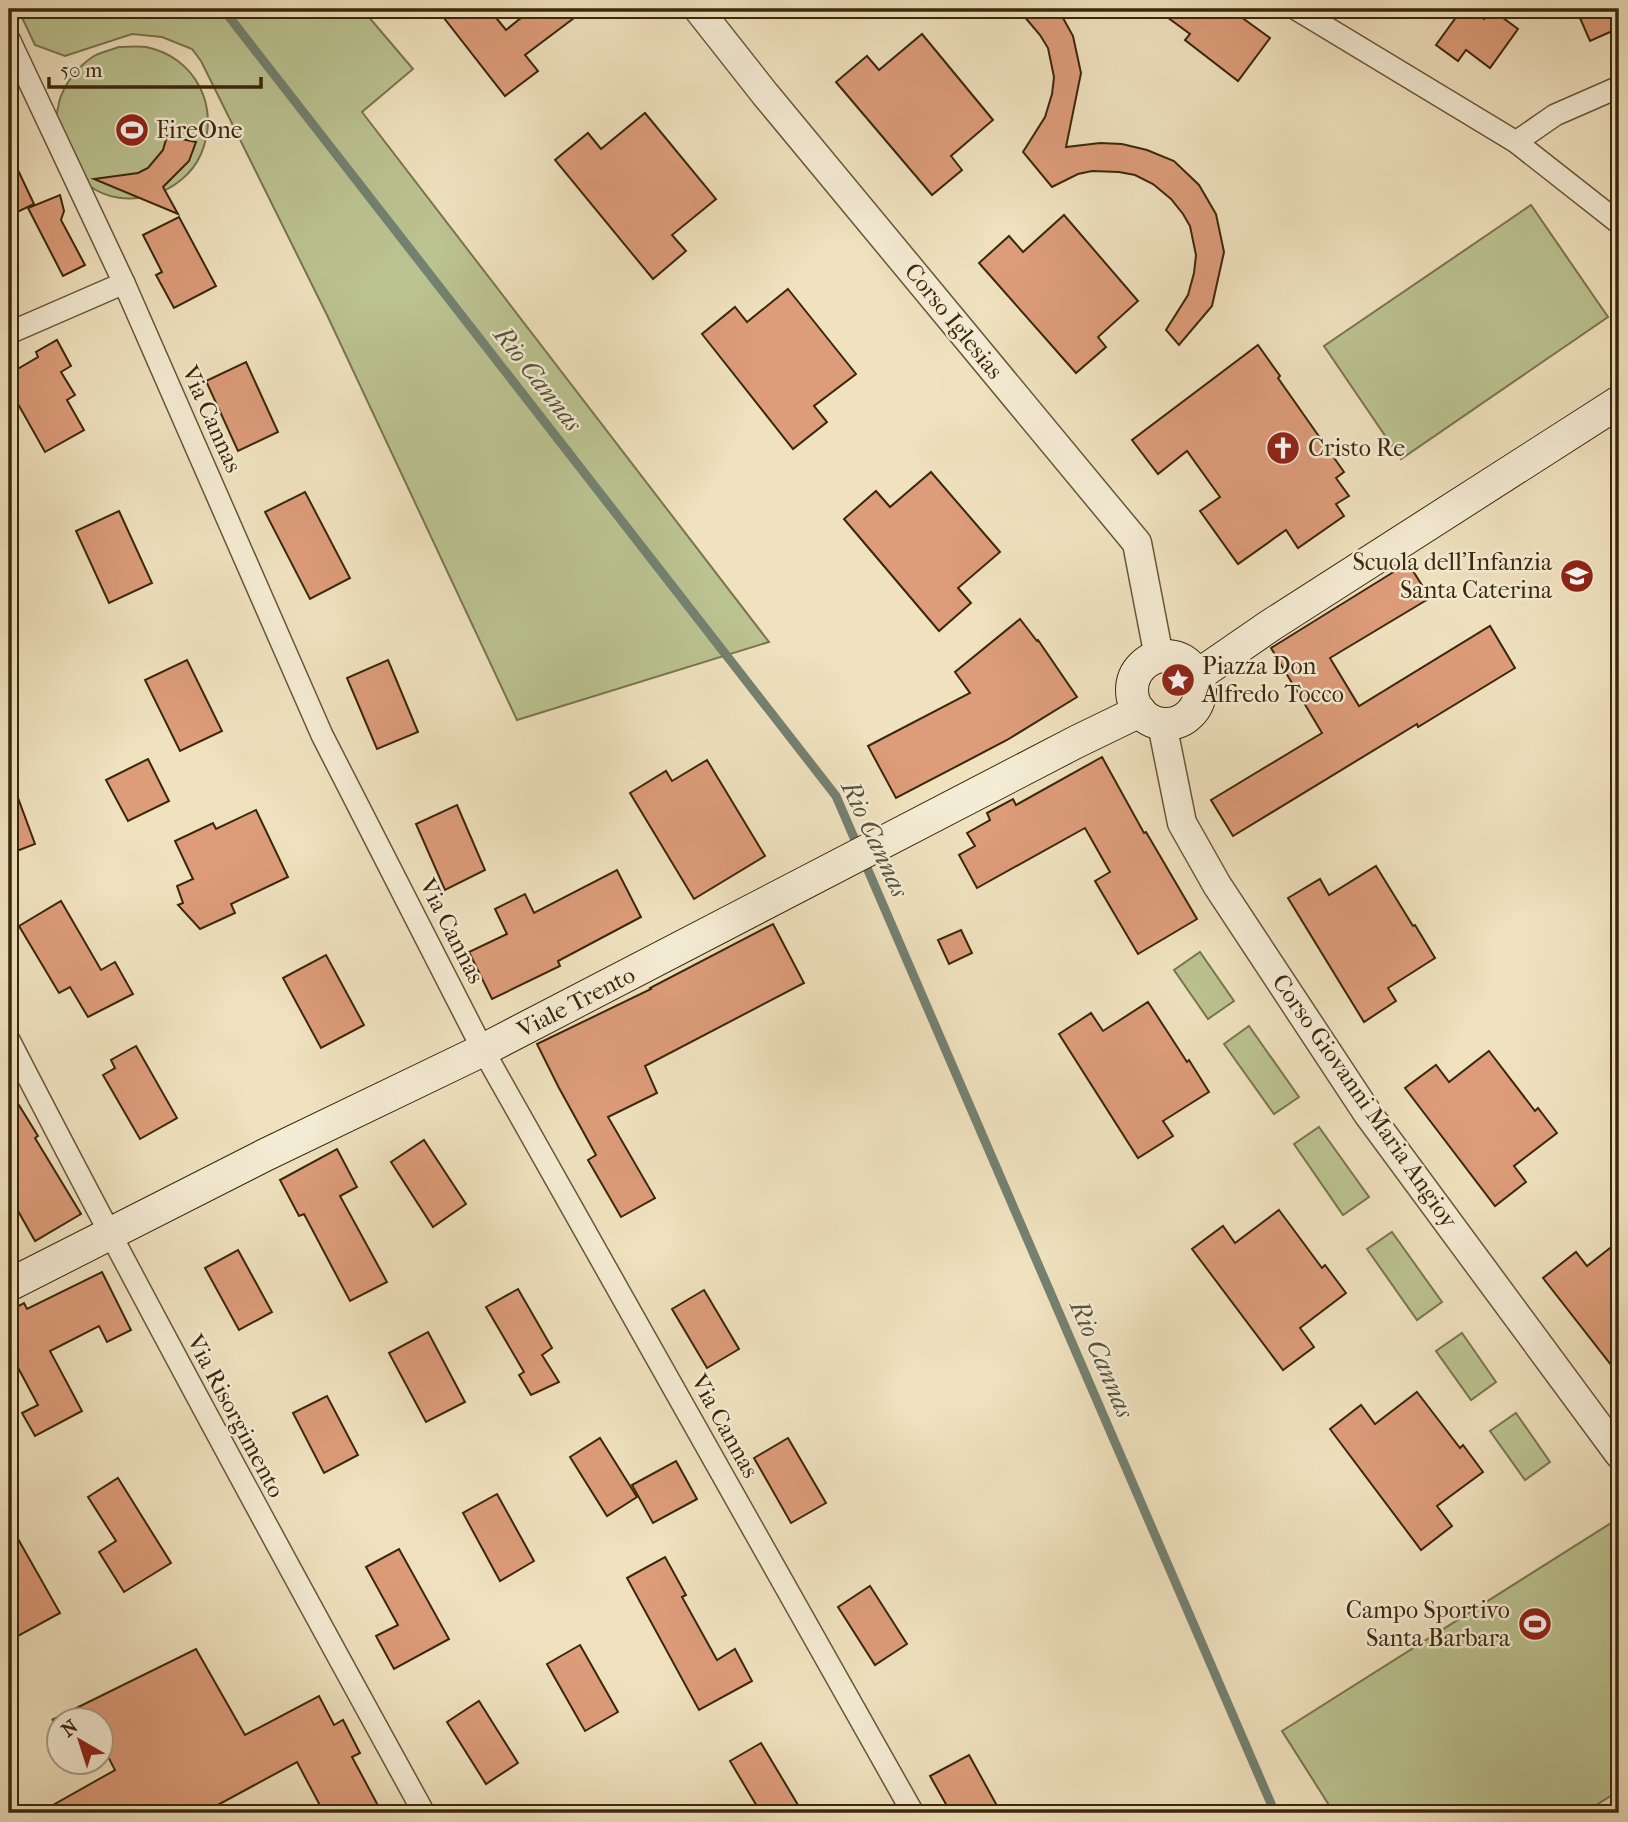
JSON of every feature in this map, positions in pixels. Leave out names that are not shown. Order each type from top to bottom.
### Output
[{"type":"main road","points":[[1197,676],[1619,402]]},
{"type":"main road","points":[[1171,656],[1182,660],[1197,676],[1199,686],[1196,706],[1181,720],[1172,723],[1151,717],[1134,701],[1134,678],[1140,668],[1159,657],[1171,656]]},
{"type":"main road","name":"Viale Trento","points":[[9,1285],[265,1155],[484,1050],[1076,742],[1151,717]]},
{"type":"street","name":"Corso Iglesias","points":[[698,9],[765,94],[1137,543],[1159,657]]},
{"type":"street","points":[[1296,9],[1516,142],[1619,223]]},
{"type":"street","name":"Via Cannas","points":[[9,39],[124,283],[322,735],[484,1050],[914,1813]]},
{"type":"street","points":[[1516,142],[1555,115],[1619,88]]},
{"type":"street","points":[[9,333],[124,283]]},
{"type":"street","name":"Corso Giovanni Maria Angioy","points":[[1151,717],[1182,823],[1217,885],[1368,1114],[1619,1454]]},
{"type":"street","name":"Via Risorgimento","points":[[9,1040],[236,1471],[424,1813]]},
{"type":"green space","points":[[18,9],[362,9],[413,69],[362,112],[769,642],[517,720],[327,315],[201,61],[192,49],[162,37],[132,34],[65,56],[35,45]]},
{"type":"green space","name":"FireOne","points":[[119,47],[146,47],[178,61],[191,73],[200,87],[208,119],[201,154],[181,180],[152,195],[135,198],[119,198],[103,193],[85,182],[56,118],[61,95],[77,70],[94,56]]},
{"type":"green space","points":[[1531,205],[1608,317],[1401,459],[1324,346]]},
{"type":"green space","points":[[1200,952],[1234,1001],[1208,1019],[1174,970]]},
{"type":"green space","points":[[1249,1026],[1299,1097],[1274,1114],[1224,1044]]},
{"type":"green space","points":[[1319,1127],[1369,1197],[1343,1215],[1294,1144]]},
{"type":"green space","points":[[1392,1232],[1442,1302],[1417,1320],[1367,1249]]},
{"type":"green space","points":[[1462,1333],[1496,1382],[1471,1400],[1436,1351]]},
{"type":"green space","points":[[1516,1413],[1550,1462],[1525,1480],[1490,1431]]},
{"type":"green space","name":"Campo Sportivo Santa Barbara","points":[[1619,1518],[1619,1791],[1583,1813],[1334,1813],[1282,1731]]},
{"type":"building","points":[[437,9],[489,9],[506,30],[532,9],[586,9],[525,55],[538,71],[505,96]]},
{"type":"building","points":[[1018,9],[1058,9],[1073,36],[1081,73],[1066,147],[1100,143],[1122,144],[1174,161],[1199,185],[1216,214],[1224,252],[1212,306],[1179,345],[1166,330],[1188,295],[1194,273],[1196,255],[1190,226],[1171,199],[1153,184],[1135,175],[1092,171],[1078,174],[1052,187],[1023,152],[1045,117],[1054,77],[1048,48]]},
{"type":"building","points":[[1156,9],[1230,9],[1270,38],[1238,81],[1185,40],[1190,34]]},
{"type":"building","points":[[1462,9],[1471,9],[1484,19],[1491,9],[1518,29],[1490,68],[1466,50],[1458,61],[1436,45]]},
{"type":"building","points":[[1576,9],[1619,9],[1619,28],[1590,41]]},
{"type":"building","points":[[922,34],[993,120],[951,156],[962,170],[932,195],[836,82],[867,56],[879,70]]},
{"type":"building","points":[[645,113],[716,199],[672,235],[686,251],[653,279],[555,160],[588,133],[601,149]]},
{"type":"building","points":[[167,136],[196,142],[189,161],[163,187],[178,214],[94,179],[138,173],[148,168],[163,150]]},
{"type":"building","points":[[9,151],[34,204],[9,216]]},
{"type":"building","points":[[60,195],[64,211],[61,220],[85,265],[63,276],[28,208]]},
{"type":"building","points":[[1064,215],[1138,301],[1098,337],[1106,347],[1076,373],[979,263],[1009,236],[1023,252]]},
{"type":"building","points":[[179,217],[216,286],[174,308],[156,275],[162,272],[143,235]]},
{"type":"building","points":[[788,289],[856,374],[814,406],[827,422],[793,449],[702,334],[735,307],[747,322]]},
{"type":"building","points":[[57,340],[71,366],[61,372],[75,395],[67,400],[84,430],[45,452],[9,388],[9,374],[38,357],[36,352]]},
{"type":"building","name":"Cristo Re","points":[[1258,345],[1344,472],[1336,478],[1349,496],[1336,504],[1344,516],[1298,548],[1286,530],[1238,564],[1200,511],[1220,497],[1187,451],[1158,474],[1132,440]]},
{"type":"building","points":[[246,362],[278,432],[238,451],[206,381]]},
{"type":"building","points":[[931,472],[1000,552],[958,588],[971,603],[939,631],[844,519],[876,491],[890,507]]},
{"type":"building","points":[[305,492],[350,578],[310,599],[265,512]]},
{"type":"building","points":[[119,511],[152,583],[109,603],[76,531]]},
{"type":"building","points":[[1408,563],[1430,598],[1330,658],[1359,706],[1490,626],[1515,668],[1233,836],[1211,800],[1322,733],[1271,648]]},
{"type":"building","points":[[1020,619],[1038,640],[1077,697],[1007,740],[896,798],[868,746],[970,693],[955,672]]},
{"type":"building","points":[[187,660],[222,731],[180,751],[145,680]]},
{"type":"building","points":[[388,660],[418,732],[377,749],[347,678]]},
{"type":"building","points":[[1102,757],[1144,833],[1146,832],[1197,919],[1138,954],[1095,881],[1110,872],[1085,828],[977,888],[959,855],[975,846],[967,833],[990,820],[987,813],[1013,799],[1016,805]]},
{"type":"building","points":[[148,759],[169,801],[128,821],[106,780]]},
{"type":"building","points":[[707,760],[765,856],[694,899],[630,793],[666,771],[672,781]]},
{"type":"building","points":[[9,779],[35,844],[9,854]]},
{"type":"building","points":[[457,805],[485,870],[445,890],[416,824]]},
{"type":"building","points":[[256,810],[288,877],[231,904],[235,913],[200,929],[178,905],[183,903],[177,886],[193,879],[175,841],[213,823],[216,829]]},
{"type":"building","points":[[1376,866],[1435,958],[1388,988],[1396,1001],[1364,1022],[1288,898],[1320,879],[1329,895]]},
{"type":"building","points":[[617,870],[641,917],[558,961],[560,966],[492,999],[469,952],[507,934],[495,909],[525,894],[534,913]]},
{"type":"building","points":[[61,901],[101,970],[115,962],[133,994],[88,1017],[70,987],[59,993],[19,926]]},
{"type":"building","points":[[773,924],[804,983],[645,1066],[657,1093],[608,1117],[655,1198],[621,1217],[588,1160],[596,1155],[537,1044],[651,989]]},
{"type":"building","points":[[961,930],[972,953],[949,964],[938,940]]},
{"type":"building","points":[[326,955],[364,1025],[321,1048],[283,978]]},
{"type":"building","points":[[1148,1002],[1209,1092],[1163,1121],[1173,1136],[1138,1158],[1059,1034],[1091,1013],[1103,1031]]},
{"type":"building","points":[[136,1046],[177,1118],[140,1139],[103,1075],[115,1068],[111,1060]]},
{"type":"building","points":[[1489,1051],[1535,1111],[1538,1108],[1557,1133],[1514,1166],[1526,1182],[1495,1206],[1405,1088],[1436,1065],[1449,1082]]},
{"type":"building","points":[[9,1089],[81,1214],[35,1241],[9,1195]]},
{"type":"building","points":[[424,1140],[466,1204],[433,1227],[391,1162]]},
{"type":"building","points":[[337,1149],[357,1187],[340,1196],[387,1282],[350,1301],[304,1214],[299,1216],[280,1180]]},
{"type":"building","points":[[1279,1210],[1322,1268],[1325,1265],[1346,1293],[1300,1328],[1314,1347],[1283,1370],[1192,1249],[1223,1226],[1235,1243]]},
{"type":"building","points":[[1619,1241],[1619,1375],[1543,1278],[1576,1252],[1587,1266]]},
{"type":"building","points":[[238,1250],[272,1312],[239,1330],[205,1268]]},
{"type":"building","points":[[102,1272],[131,1330],[107,1342],[99,1326],[50,1351],[82,1411],[35,1436],[22,1413],[38,1405],[16,1364],[9,1368],[9,1311],[24,1303],[27,1309]]},
{"type":"building","points":[[518,1289],[552,1348],[542,1355],[559,1382],[531,1395],[519,1375],[524,1372],[486,1307]]},
{"type":"building","points":[[704,1290],[739,1349],[707,1368],[672,1309]]},
{"type":"building","points":[[428,1332],[465,1402],[426,1422],[389,1353]]},
{"type":"building","points":[[1417,1392],[1460,1448],[1463,1445],[1483,1472],[1437,1506],[1452,1526],[1421,1550],[1330,1429],[1361,1405],[1375,1424]]},
{"type":"building","points":[[327,1396],[358,1455],[324,1473],[293,1413]]},
{"type":"building","points":[[600,1438],[637,1497],[607,1516],[570,1457]]},
{"type":"building","points":[[788,1438],[826,1503],[791,1523],[754,1458]]},
{"type":"building","points":[[676,1461],[697,1499],[653,1523],[632,1485]]},
{"type":"building","points":[[118,1478],[171,1563],[124,1592],[99,1552],[116,1541],[88,1497]]},
{"type":"building","points":[[497,1494],[534,1561],[500,1581],[463,1513]]},
{"type":"building","points":[[9,1523],[60,1613],[18,1636],[9,1619]]},
{"type":"building","points":[[399,1549],[449,1639],[394,1669],[376,1636],[398,1625],[366,1567]]},
{"type":"building","points":[[665,1557],[686,1595],[682,1597],[717,1660],[735,1649],[752,1681],[699,1710],[627,1578]]},
{"type":"building","points":[[870,1586],[907,1644],[875,1665],[838,1607]]},
{"type":"building","points":[[580,1645],[618,1712],[585,1731],[547,1664]]},
{"type":"building","points":[[196,1649],[245,1735],[319,1696],[334,1725],[343,1720],[360,1753],[352,1757],[382,1813],[324,1813],[297,1762],[203,1813],[39,1813],[104,1776],[116,1776],[116,1706],[80,1706]]},
{"type":"building","points":[[479,1701],[518,1763],[486,1784],[447,1722]]},
{"type":"building","points":[[761,1743],[798,1805],[784,1813],[761,1813],[730,1761]]},
{"type":"building","points":[[969,1755],[1001,1813],[951,1813],[930,1776]]},
{"type":"waterway","name":"Rio Cannas","points":[[223,9],[836,796],[1275,1813]]},
{"type":"place","name":"FireOne","points":[[132,130]]},
{"type":"place","name":"Cristo Re","points":[[1283,448]]},
{"type":"place","name":"Scuola dell'Infanzia Santa Caterina","points":[[1577,576]]},
{"type":"place","name":"Piazza Don Alfredo Tocco","points":[[1178,680]]},
{"type":"place","name":"Campo Sportivo Santa Barbara","points":[[1535,1624]]}]
